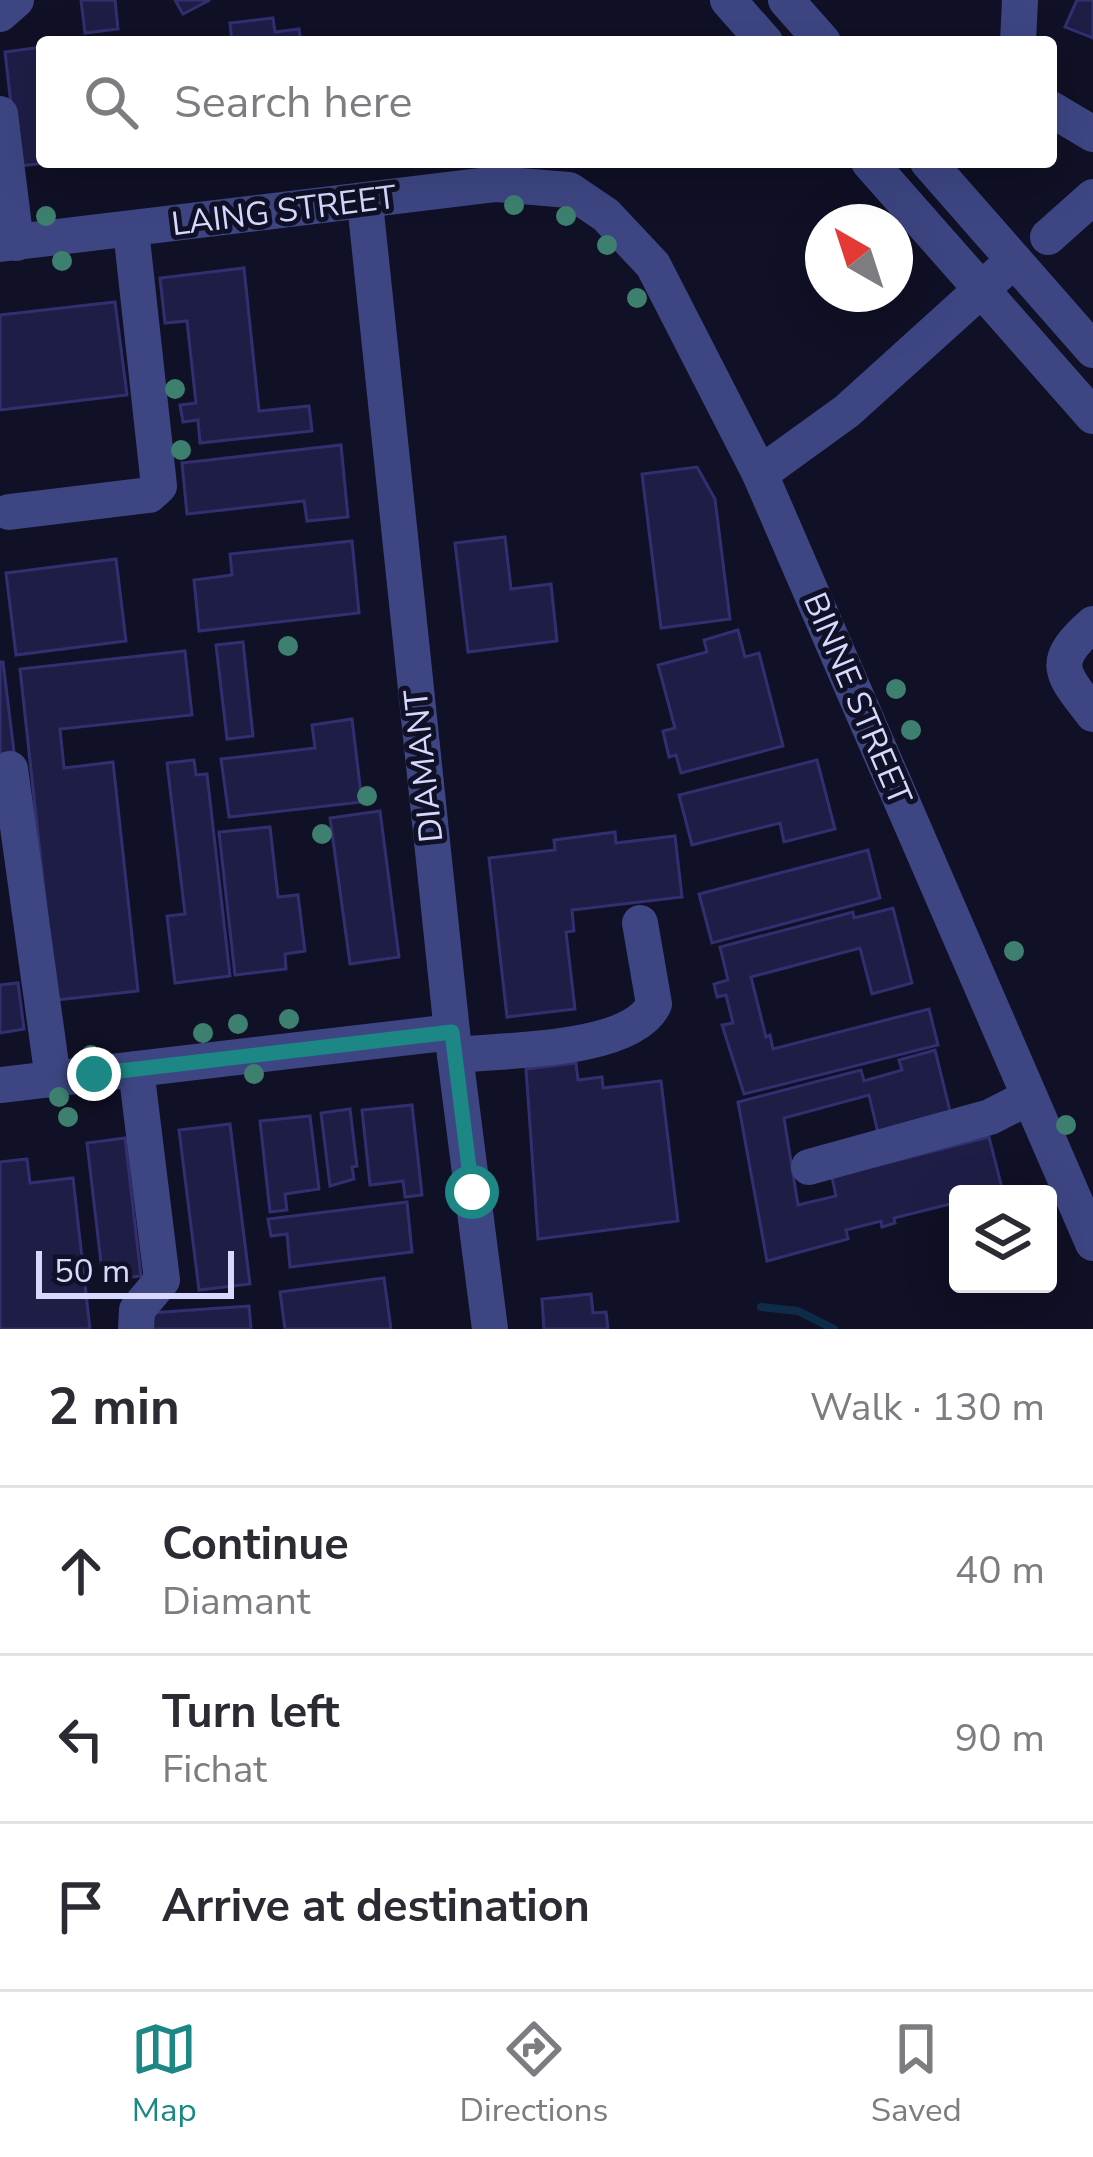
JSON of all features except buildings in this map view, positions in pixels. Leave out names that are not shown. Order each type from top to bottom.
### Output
[{"type":"street","points":[[0,14],[16,0]]},
{"type":"street","points":[[728,0],[760,36]]},
{"type":"street","points":[[786,0],[818,36]]},
{"type":"street","points":[[1018,36],[1020,0]]},
{"type":"street","points":[[1057,113],[1093,134]]},
{"type":"street","points":[[0,114],[8,244]]},
{"type":"street","points":[[874,168],[1093,416]]},
{"type":"street","points":[[933,168],[1093,350]]},
{"type":"street","name":"LAING STREET","points":[[8,244],[496,184],[569,190]]},
{"type":"street","name":"BINNE STREET","points":[[569,190],[606,215],[653,265],[760,474],[1093,1243]]},
{"type":"street","points":[[1048,237],[1093,197]]},
{"type":"street","name":"DIAMANT","points":[[365,203],[453,1043],[490,1329]]},
{"type":"street","points":[[9,512],[149,495],[159,486],[131,230]]},
{"type":"street","points":[[760,474],[847,411],[1014,260]]},
{"type":"street","points":[[1093,624],[1062,659],[1064,676],[1093,714]]},
{"type":"street","points":[[7,781],[16,926],[53,1079]]},
{"type":"street","points":[[0,1085],[453,1043],[598,1040],[633,1027],[648,1016],[654,1004],[640,923]]},
{"type":"street","points":[[136,1069],[161,1280],[137,1310],[136,1329]]},
{"type":"street","points":[[809,1167],[990,1117],[1027,1098]]},
{"type":"waterway","points":[[761,1307],[798,1311],[834,1329]]},
{"type":"route","points":[[94,1074],[452,1032],[472,1192]]}]
